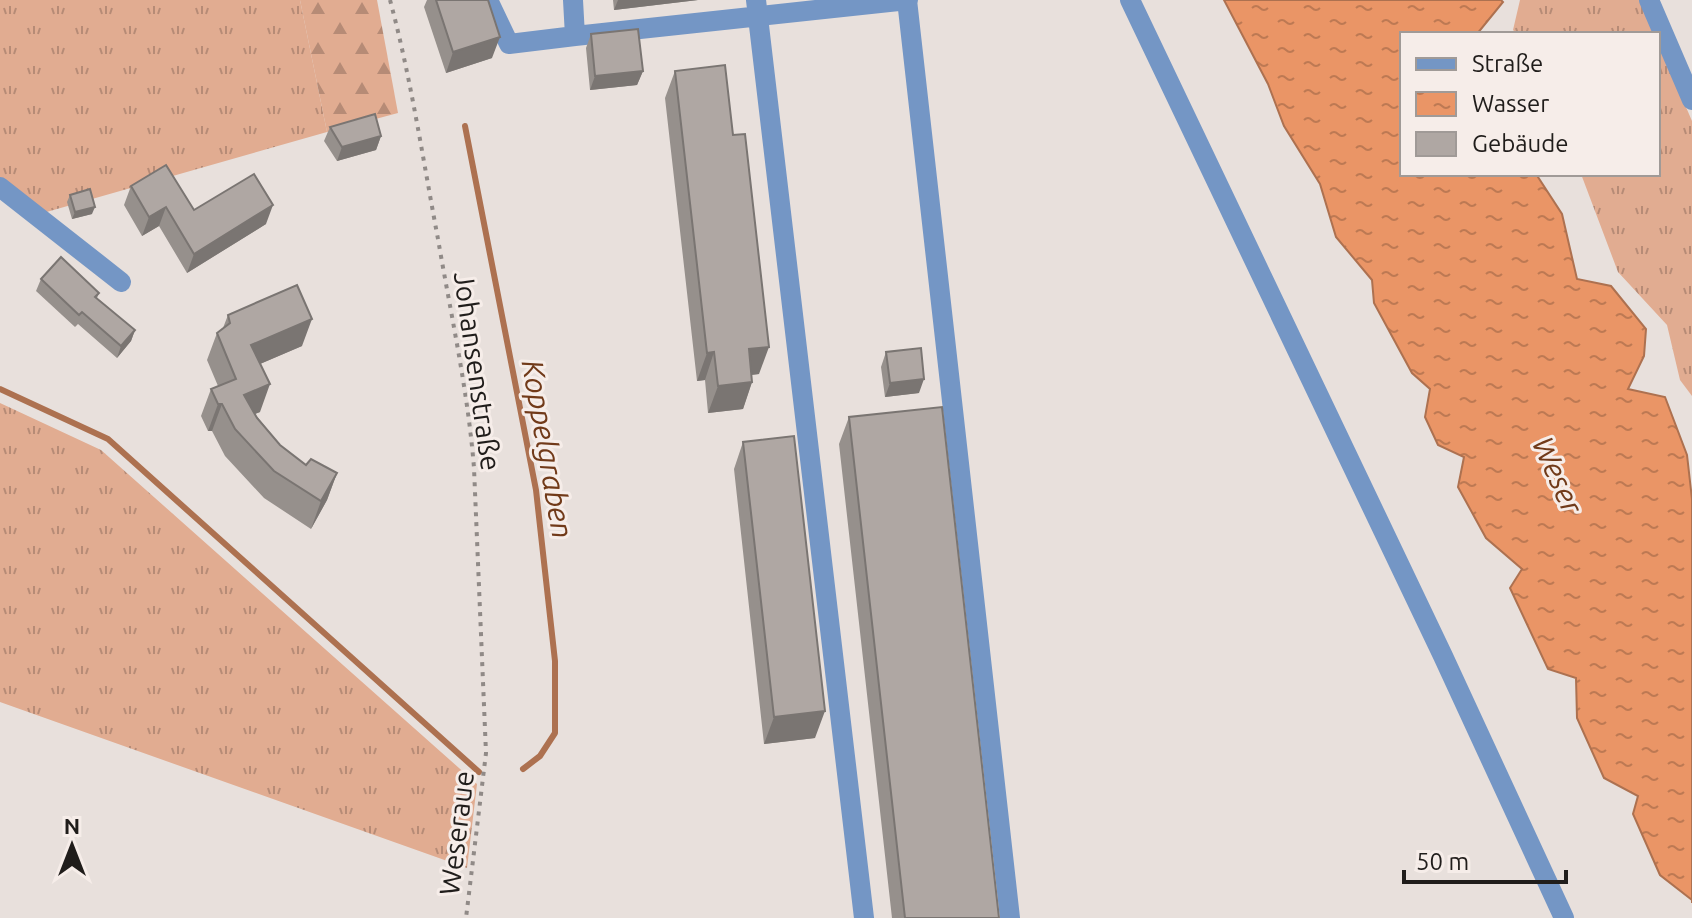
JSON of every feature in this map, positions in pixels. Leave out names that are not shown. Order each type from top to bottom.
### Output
[{"type":"street","points":[[488,0],[509,44],[757,8],[908,0],[1010,918]]},
{"type":"street","points":[[573,0],[575,36]]},
{"type":"street","points":[[1130,0],[1443,656],[1564,918]]},
{"type":"street","points":[[1649,0],[1692,100]]},
{"type":"street","points":[[757,8],[864,918]]},
{"type":"street","points":[[0,187],[121,282]]},
{"type":"path","name":"Johansenstraße","points":[[390,0],[420,142],[472,437],[486,753]]},
{"type":"path","name":"Weseraue","points":[[466,918],[486,753]]},
{"type":"green space","points":[[0,0],[300,0],[327,132],[43,213],[0,178]]},
{"type":"green space","points":[[300,0],[377,0],[398,113],[327,132]]},
{"type":"green space","points":[[1520,0],[1640,0],[1654,32],[1515,32]]},
{"type":"green space","points":[[1660,47],[1692,121],[1692,396],[1680,380],[1667,325],[1618,272],[1582,176],[1660,176]]},
{"type":"green space","points":[[0,403],[101,450],[477,784],[467,868],[0,702]]},
{"type":"water","name":"Weser","points":[[1224,0],[1503,2],[1479,32],[1400,32],[1400,176],[1537,176],[1562,214],[1577,279],[1611,286],[1646,329],[1644,356],[1628,389],[1665,397],[1687,455],[1692,499],[1692,900],[1660,875],[1633,814],[1638,796],[1604,778],[1577,718],[1576,678],[1548,669],[1510,588],[1522,569],[1486,538],[1458,487],[1464,457],[1438,445],[1425,417],[1430,389],[1412,373],[1374,303],[1372,280],[1336,237],[1320,184],[1284,126],[1268,84]]},
{"type":"building","points":[[436,0],[488,0],[500,37],[453,52]]},
{"type":"building","points":[[638,29],[643,71],[595,76],[591,34]]},
{"type":"building","points":[[725,65],[733,135],[745,134],[769,347],[749,349],[752,382],[718,386],[714,352],[707,353],[675,71]]},
{"type":"building","points":[[375,114],[381,136],[342,147],[330,127]]},
{"type":"building","points":[[166,165],[194,210],[254,174],[273,205],[194,254],[166,207],[149,217],[131,186]]},
{"type":"building","points":[[90,189],[95,207],[75,212],[70,195]]},
{"type":"building","points":[[61,257],[99,293],[95,297],[135,330],[121,346],[82,312],[79,315],[41,279]]},
{"type":"building","points":[[297,285],[312,319],[251,345],[270,384],[244,395],[257,418],[280,445],[306,465],[311,459],[337,473],[321,501],[274,471],[235,429],[211,389],[236,379],[217,333],[230,323],[228,315]]},
{"type":"building","points":[[921,348],[924,379],[890,383],[886,352]]},
{"type":"building","points":[[942,407],[999,918],[905,918],[849,417]]},
{"type":"building","points":[[794,436],[825,711],[774,717],[743,442]]},
{"type":"waterway","name":"Koppelgraben","points":[[465,126],[536,490],[555,661],[555,733],[540,756],[523,769]]},
{"type":"waterway","name":"Koppelgraben","points":[[0,389],[108,439],[479,772]]}]
